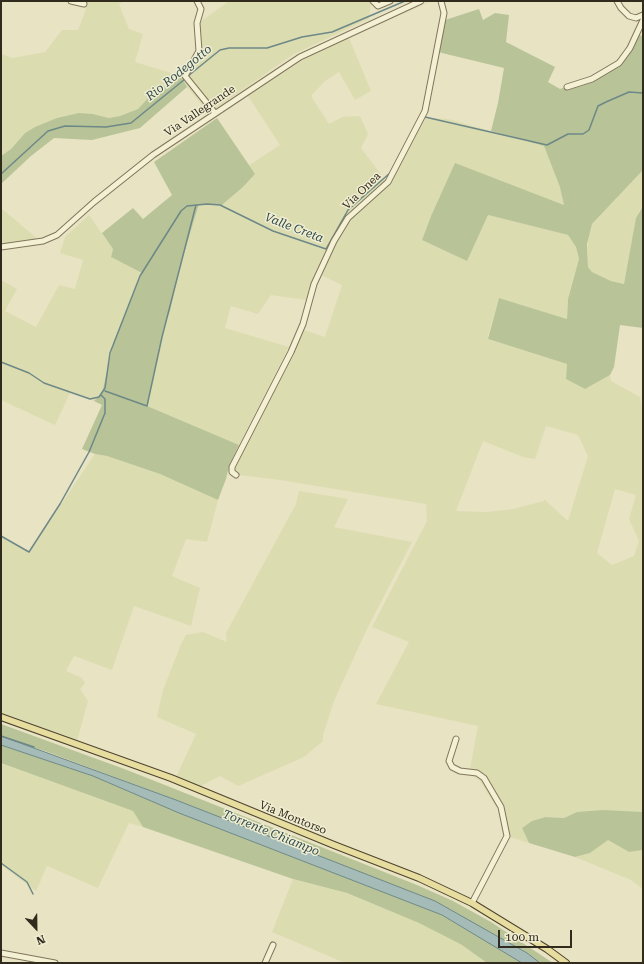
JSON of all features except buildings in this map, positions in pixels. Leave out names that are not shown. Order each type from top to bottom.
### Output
[{"type":"main road","name":"Via Montorso","points":[[1,717],[171,778],[326,842],[419,878],[472,903],[547,949],[566,963]]},
{"type":"street","points":[[71,1],[84,4]]},
{"type":"street","points":[[197,1],[201,8],[197,23],[199,51],[186,78],[215,113]]},
{"type":"street","points":[[373,1],[380,5],[390,1]]},
{"type":"street","name":"Via Vallegrande","points":[[1,247],[43,242],[56,234],[129,174],[215,113],[300,57],[421,1]]},
{"type":"street","name":"Via Onea","points":[[236,475],[232,472],[232,467],[291,352],[303,324],[314,284],[334,241],[348,218],[388,182],[425,112],[444,13],[441,1]]},
{"type":"street","points":[[617,1],[621,8],[629,16],[636,18],[643,15]]},
{"type":"street","points":[[567,87],[582,84],[612,68],[630,48],[643,20]]},
{"type":"street","points":[[456,739],[449,761],[452,767],[460,771],[477,773],[484,778],[501,807],[507,836],[472,903]]},
{"type":"street","points":[[265,963],[273,945]]},
{"type":"street","points":[[1,953],[55,963]]},
{"type":"green space","points":[[87,1],[125,1],[119,4],[129,29],[143,34],[135,62],[181,76],[149,97],[138,109],[120,116],[109,118],[93,114],[25,133],[11,149],[1,156],[1,54],[13,58],[45,52],[62,30],[78,30],[86,9]]},
{"type":"green space","points":[[229,1],[371,1],[369,19],[294,54],[209,113],[187,87],[181,76],[203,55],[200,22]]},
{"type":"green space","points":[[430,1],[432,1],[366,30]]},
{"type":"green space","points":[[479,9],[483,20],[495,13],[509,15],[506,42],[555,67],[548,82],[560,89],[596,76],[622,58],[638,35],[643,36],[643,170],[592,224],[587,244],[588,267],[592,272],[611,281],[624,284],[636,218],[643,206],[643,328],[620,325],[614,367],[610,375],[585,389],[566,379],[567,364],[488,339],[499,298],[567,319],[568,299],[579,259],[576,247],[568,235],[488,215],[467,261],[422,240],[455,163],[564,205],[560,187],[544,146],[491,131],[504,68],[438,52],[445,20]]},
{"type":"green space","points":[[349,38],[371,91],[355,100],[339,72],[325,81],[311,96],[329,124],[342,117],[360,116],[368,134],[361,148],[386,181],[398,169],[423,118],[448,119],[544,146],[561,187],[564,205],[455,164],[431,216],[422,240],[488,215],[568,235],[576,247],[579,259],[568,299],[567,319],[499,298],[488,336],[490,340],[567,364],[566,379],[585,389],[610,375],[611,381],[640,397],[643,410],[643,812],[577,812],[564,818],[545,817],[532,821],[522,828],[529,843],[504,835],[500,808],[496,807],[480,781],[469,774],[478,726],[376,704],[409,642],[372,627],[427,521],[426,504],[280,480],[230,474],[301,329],[325,337],[342,285],[317,273],[306,300],[271,295],[258,314],[231,306],[225,328],[289,347],[239,445],[147,407],[164,327],[170,311],[179,270],[199,204],[222,205],[243,187],[255,174],[248,166],[280,145],[248,96],[306,58]],"holes":[[[546,426],[578,435],[588,456],[568,521],[544,499],[544,501],[513,509],[486,512],[456,511],[483,441],[523,457],[535,459]],[[615,489],[636,495],[629,519],[639,541],[634,556],[612,565],[597,553]]]},
{"type":"green space","points":[[181,76],[187,87],[140,128],[92,140],[54,138],[31,156],[1,184],[1,156],[11,149],[25,133],[35,127],[57,118],[79,113],[93,114],[109,118],[120,116],[138,109],[149,97]]},
{"type":"green space","points":[[217,118],[255,174],[243,187],[222,205],[199,204],[179,270],[170,311],[164,327],[147,406],[239,445],[229,466],[218,500],[160,474],[82,449],[102,405],[94,401],[102,393],[114,341],[142,273],[111,257],[113,249],[102,233],[133,208],[143,219],[172,195],[154,162]]},
{"type":"green space","points":[[643,170],[643,206],[639,211],[624,284],[611,281],[592,272],[588,267],[588,236],[592,224]]},
{"type":"green space","points":[[1,208],[39,240],[1,244]]},
{"type":"green space","points":[[89,215],[113,249],[111,257],[142,273],[114,341],[102,393],[94,401],[71,391],[55,425],[1,400],[1,280],[17,289],[5,311],[36,327],[59,285],[75,289],[83,260],[60,253],[65,237]]},
{"type":"green space","points":[[95,454],[107,456],[160,474],[218,500],[207,542],[186,539],[172,576],[200,588],[191,626],[134,606],[112,670],[74,656],[66,671],[82,678],[85,683],[80,689],[88,701],[77,741],[176,777],[196,734],[157,717],[163,690],[181,644],[186,635],[203,632],[227,642],[226,633],[296,504],[299,491],[348,499],[334,527],[412,542],[366,631],[334,701],[323,735],[323,741],[304,757],[238,786],[220,776],[199,787],[1,715],[1,536],[29,552]]},
{"type":"green space","points":[[1,724],[127,770],[417,885],[453,901],[491,922],[553,963],[540,963],[527,953],[435,901],[176,800],[1,736]]},
{"type":"green space","points":[[1,745],[93,776],[179,813],[442,915],[522,963],[487,963],[462,945],[419,923],[347,893],[293,879],[143,827],[133,811],[1,763]]},
{"type":"green space","points":[[1,763],[133,811],[143,827],[129,823],[98,888],[47,866],[36,891],[1,865]]},
{"type":"green space","points":[[603,810],[643,812],[643,850],[629,852],[608,840],[590,853],[575,857],[529,843],[522,828],[532,821],[545,817],[564,818],[577,812]]},
{"type":"green space","points":[[608,840],[629,852],[643,850],[643,889],[631,880],[575,857],[590,853]]},
{"type":"green space","points":[[293,879],[347,893],[419,923],[462,945],[487,963],[345,963],[272,932]]},
{"type":"water","points":[[1,736],[176,800],[435,901],[527,953],[540,963],[522,963],[442,915],[179,813],[93,776],[1,745]]},
{"type":"waterway","name":"Rio Rodegotto","points":[[188,76],[220,50],[229,48],[267,48],[302,37],[332,32],[405,1]]},
{"type":"waterway","name":"Rio Rodegotto","points":[[1,174],[48,131],[65,126],[106,127],[131,123],[185,79]]},
{"type":"waterway","name":"Valle Creta","points":[[425,117],[547,145],[568,134],[583,134],[589,130],[598,106],[629,92],[643,93]]},
{"type":"waterway","name":"Valle Creta","points":[[1,362],[29,373],[44,383],[90,399],[99,397],[105,388],[110,353],[140,276],[181,211],[187,206],[207,204],[220,205],[273,231],[326,249],[348,210],[390,173]]},
{"type":"waterway","points":[[105,391],[147,406],[162,337],[196,205]]},
{"type":"waterway","points":[[1,536],[29,552],[60,504],[89,452],[105,413],[105,399],[101,395]]},
{"type":"waterway","name":"Torrente Chiampo","points":[[1,736],[34,747]]},
{"type":"waterway","points":[[1,863],[27,882],[33,894]]}]
